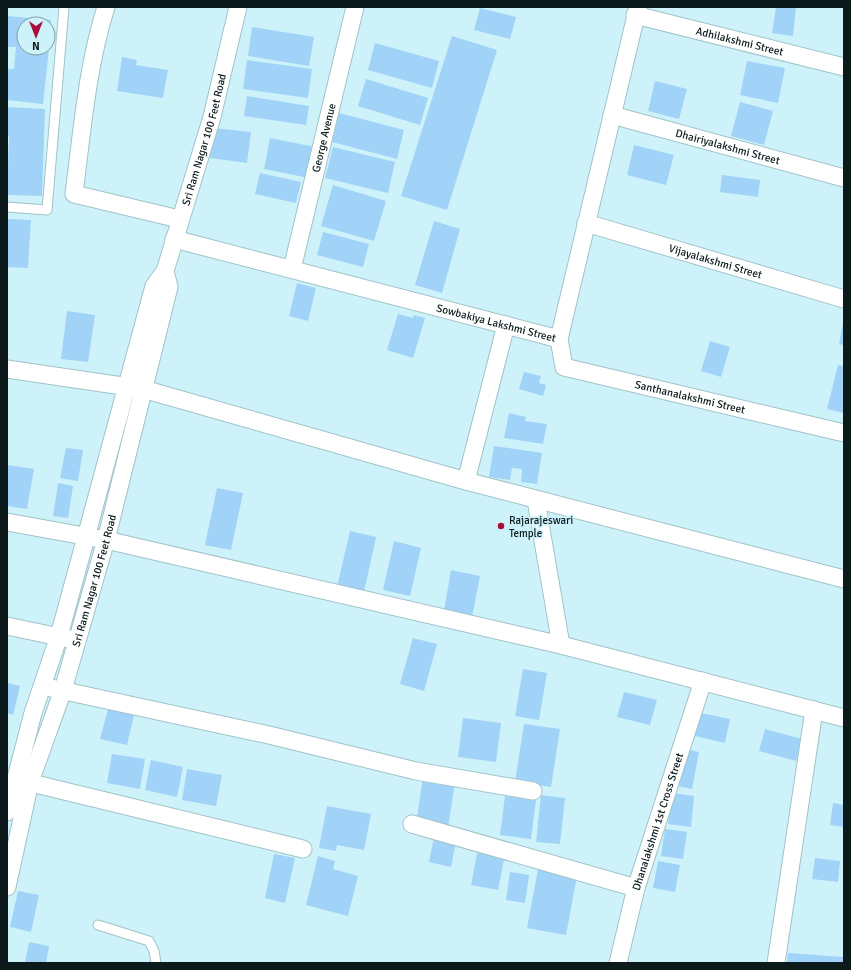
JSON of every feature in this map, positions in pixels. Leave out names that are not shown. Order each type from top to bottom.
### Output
[{"type":"street","points":[[106,7],[98,35],[83,119],[74,194],[179,219]]},
{"type":"street","name":"Sri Ram Nagar 100 Feet Road","points":[[7,812],[17,780],[33,713],[43,686],[86,537],[169,287],[165,271],[179,219],[212,117],[238,7]]},
{"type":"street","name":"George Avenue","points":[[292,269],[355,7]]},
{"type":"street","name":"Sowbakiya Lakshmi Street","points":[[174,239],[559,339],[636,11]]},
{"type":"street","name":"Adhilakshmi Street","points":[[636,11],[844,67]]},
{"type":"street","name":"Dhairiyalakshmi Street","points":[[612,114],[844,178]]},
{"type":"street","name":"Vijayalakshmi Street","points":[[586,223],[844,299]]},
{"type":"street","points":[[466,481],[506,325]]},
{"type":"street","name":"Santhanalakshmi Street","points":[[559,339],[564,367],[844,433]]},
{"type":"street","points":[[7,369],[135,388],[536,500],[844,579]]},
{"type":"street","name":"Sri Ram Nagar 100 Feet Road","points":[[7,888],[17,780],[63,690],[106,540],[135,388]]},
{"type":"street","points":[[536,500],[560,645]]},
{"type":"street","points":[[7,522],[106,540],[560,645],[844,718]]},
{"type":"street","points":[[7,626],[77,641]]},
{"type":"street","name":"Dhanalakshmi 1st Cross Street","points":[[618,963],[636,888],[703,681]]},
{"type":"street","points":[[43,686],[269,735],[416,771],[533,791]]},
{"type":"street","points":[[776,963],[814,710]]},
{"type":"street","points":[[17,780],[303,849]]},
{"type":"street","points":[[412,824],[636,888]]},
{"type":"lane","points":[[7,207],[46,210],[64,7]]},
{"type":"lane","points":[[98,926],[149,941],[154,951],[156,963]]},
{"type":"building","points":[[776,7],[796,7],[793,36],[772,33]]},
{"type":"building","points":[[480,8],[516,17],[510,39],[474,30]]},
{"type":"building","points":[[7,16],[16,17],[16,47],[7,47]]},
{"type":"building","points":[[252,27],[314,37],[309,66],[248,56]]},
{"type":"building","points":[[452,36],[497,50],[447,210],[401,196]]},
{"type":"building","points":[[375,43],[439,61],[432,88],[368,70]]},
{"type":"building","points":[[16,47],[16,56],[48,56],[43,104],[7,100],[7,69],[14,69]]},
{"type":"building","points":[[122,57],[137,60],[136,65],[168,70],[163,98],[117,91]]},
{"type":"building","points":[[247,60],[312,69],[308,98],[243,89]]},
{"type":"building","points":[[747,61],[785,68],[778,103],[740,95]]},
{"type":"building","points":[[366,79],[428,98],[420,125],[358,106]]},
{"type":"building","points":[[655,81],[687,89],[679,119],[648,111]]},
{"type":"building","points":[[247,96],[309,106],[306,125],[244,116]]},
{"type":"building","points":[[740,102],[773,111],[764,145],[731,136]]},
{"type":"building","points":[[7,107],[45,109],[42,196],[7,195],[9,136],[7,136]]},
{"type":"building","points":[[339,113],[404,130],[397,159],[332,142]]},
{"type":"building","points":[[214,128],[251,132],[247,163],[210,158]]},
{"type":"building","points":[[270,138],[315,147],[309,178],[264,169]]},
{"type":"building","points":[[634,145],[674,155],[666,185],[627,175]]},
{"type":"building","points":[[333,147],[395,162],[388,193],[325,178]]},
{"type":"building","points":[[260,173],[301,182],[296,203],[255,194]]},
{"type":"building","points":[[722,175],[760,180],[758,197],[720,192]]},
{"type":"building","points":[[333,185],[386,201],[374,241],[321,226]]},
{"type":"building","points":[[7,219],[31,220],[28,268],[7,267]]},
{"type":"building","points":[[434,221],[460,229],[442,293],[415,285]]},
{"type":"building","points":[[323,232],[369,244],[363,267],[317,255]]},
{"type":"building","points":[[297,283],[316,288],[308,321],[289,316]]},
{"type":"building","points":[[67,311],[95,315],[88,362],[61,359]]},
{"type":"building","points":[[398,314],[413,318],[414,315],[425,318],[413,358],[387,350]]},
{"type":"building","points":[[844,324],[844,345],[839,344]]},
{"type":"building","points":[[710,341],[730,347],[721,377],[701,371]]},
{"type":"building","points":[[838,365],[844,366],[844,413],[827,409]]},
{"type":"building","points":[[524,372],[541,376],[539,383],[546,385],[543,396],[519,389]]},
{"type":"building","points":[[509,413],[526,417],[525,421],[547,424],[543,444],[504,438]]},
{"type":"building","points":[[494,446],[542,453],[537,484],[521,482],[522,469],[512,468],[510,480],[489,477]]},
{"type":"building","points":[[66,448],[83,450],[78,481],[60,478]]},
{"type":"building","points":[[8,465],[34,469],[27,509],[7,506]]},
{"type":"building","points":[[58,483],[73,486],[68,518],[53,516]]},
{"type":"building","points":[[217,488],[243,493],[231,550],[205,545]]},
{"type":"building","points":[[350,531],[376,537],[364,592],[337,587]]},
{"type":"building","points":[[394,541],[421,548],[410,596],[383,590]]},
{"type":"building","points":[[451,570],[480,576],[472,617],[444,611]]},
{"type":"building","points":[[413,638],[437,644],[424,691],[400,684]]},
{"type":"building","points":[[523,669],[547,673],[539,720],[515,716]]},
{"type":"building","points":[[7,683],[20,686],[13,715],[7,713]]},
{"type":"building","points":[[624,692],[657,700],[650,725],[617,717]]},
{"type":"building","points":[[108,709],[134,715],[127,745],[100,739]]},
{"type":"building","points":[[696,712],[730,719],[725,743],[691,735]]},
{"type":"building","points":[[463,718],[501,723],[496,762],[458,757]]},
{"type":"building","points":[[524,724],[560,729],[551,787],[515,782]]},
{"type":"building","points":[[765,729],[802,739],[796,761],[759,751]]},
{"type":"building","points":[[685,749],[699,752],[692,789],[678,786]]},
{"type":"building","points":[[112,754],[145,759],[140,789],[107,783]]},
{"type":"building","points":[[151,760],[183,767],[177,797],[145,790]]},
{"type":"building","points":[[187,769],[222,775],[216,806],[182,800]]},
{"type":"building","points":[[423,777],[455,782],[448,828],[416,824]]},
{"type":"building","points":[[672,793],[694,796],[691,827],[668,824]]},
{"type":"building","points":[[541,795],[565,798],[560,844],[536,842]]},
{"type":"building","points":[[505,796],[536,800],[531,839],[500,835]]},
{"type":"building","points":[[833,803],[844,805],[844,827],[830,825]]},
{"type":"building","points":[[327,806],[371,814],[364,850],[337,845],[336,851],[319,848]]},
{"type":"building","points":[[665,829],[687,832],[683,859],[661,856]]},
{"type":"building","points":[[434,837],[456,842],[451,867],[429,862]]},
{"type":"building","points":[[477,853],[504,859],[498,890],[471,885]]},
{"type":"building","points":[[274,854],[295,858],[285,903],[265,898]]},
{"type":"building","points":[[318,856],[335,861],[333,869],[358,876],[348,916],[306,905]]},
{"type":"building","points":[[815,858],[840,861],[838,882],[812,879]]},
{"type":"building","points":[[658,861],[680,865],[675,892],[653,888]]},
{"type":"building","points":[[538,869],[577,876],[566,935],[527,928]]},
{"type":"building","points":[[510,872],[529,875],[525,903],[506,900]]},
{"type":"building","points":[[18,891],[39,895],[31,932],[10,927]]},
{"type":"building","points":[[29,942],[49,946],[46,963],[25,963]]},
{"type":"building","points":[[788,953],[844,957],[844,963],[787,963]]},
{"type":"place","name":"Rajarajeswari Temple","points":[[501,526]]}]
